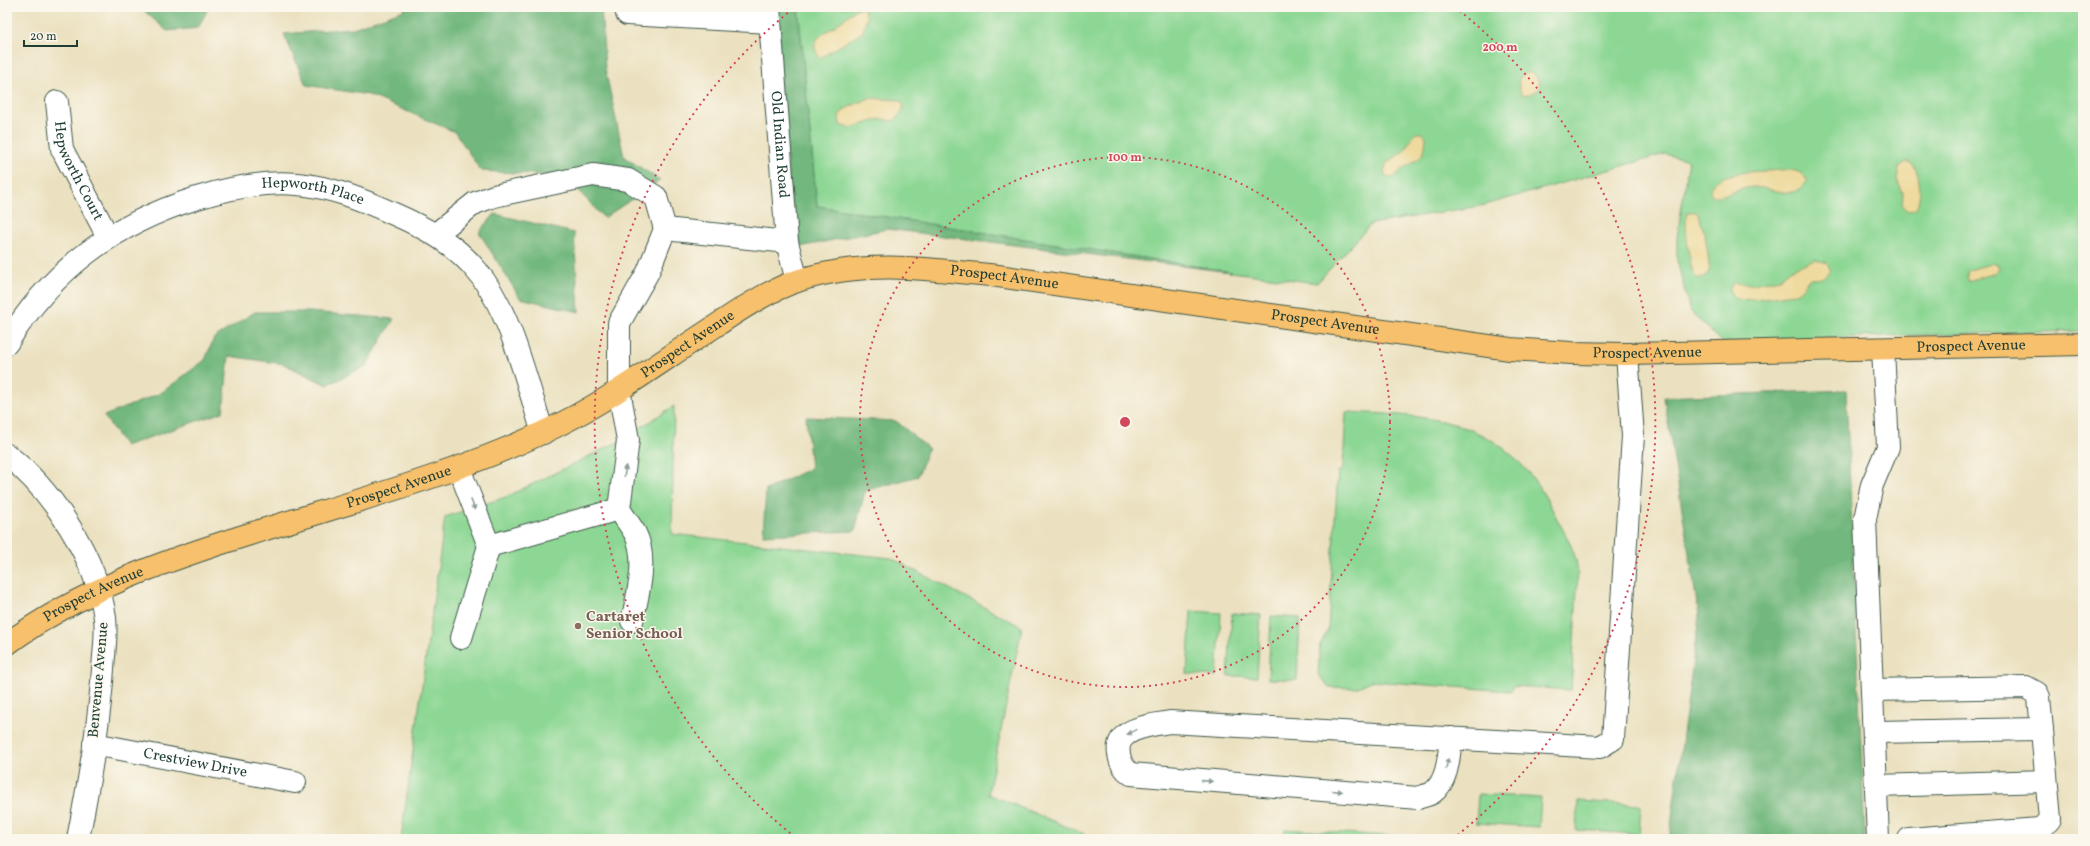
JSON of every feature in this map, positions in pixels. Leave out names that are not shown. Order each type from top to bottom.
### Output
[{"type":"main road","name":"Prospect Avenue","points":[[7,644],[28,628],[99,590],[176,558],[459,468],[543,433],[619,390],[729,317],[797,281],[844,269],[870,267],[936,269],[998,276],[1510,349],[1570,353],[1627,354],[2083,344]]},
{"type":"street","points":[[627,7],[627,14],[770,14]]},
{"type":"street","name":"Old Indian Road","points":[[770,14],[787,242],[797,281]]},
{"type":"street","name":"Hepworth Court","points":[[57,102],[62,149],[108,237]]},
{"type":"street","points":[[436,234],[475,203],[494,196],[593,175],[628,180],[656,197],[665,229],[648,272],[618,323],[619,390],[628,440],[619,510],[636,534],[640,551],[641,584],[632,621]]},
{"type":"street","name":"Hepworth Place","points":[[7,343],[41,296],[72,265],[108,237],[148,216],[212,193],[242,186],[290,184],[322,187],[370,202],[436,234],[459,253],[477,271],[492,294],[514,344],[543,433]]},
{"type":"street","points":[[665,229],[787,242]]},
{"type":"street","points":[[1878,839],[1865,519],[1872,485],[1888,447],[1883,349]]},
{"type":"street","points":[[1451,738],[1448,763],[1440,785],[1432,793],[1418,798],[1132,774],[1126,770],[1119,756],[1118,748],[1121,738],[1139,728],[1170,722],[1451,738],[1600,747],[1613,739],[1633,443],[1627,354]]},
{"type":"street","name":"Benvenue Avenue","points":[[7,456],[41,489],[75,535],[83,549],[99,590],[105,618],[102,690],[78,839]]},
{"type":"street","points":[[459,468],[489,546],[461,638]]},
{"type":"street","points":[[489,546],[619,510]]},
{"type":"street","points":[[1873,690],[2026,687],[2037,692],[2040,697],[2050,819],[2044,826],[2039,829],[1909,839]]},
{"type":"street","points":[[1874,732],[2042,729]]},
{"type":"street","name":"Crestview Drive","points":[[94,744],[295,782]]},
{"type":"street","points":[[1876,786],[2046,781]]},
{"type":"green space","points":[[140,7],[209,7],[198,28],[167,31]]},
{"type":"green space","points":[[405,7],[601,7],[605,68],[624,157],[660,180],[604,218],[565,176],[481,171],[455,132],[369,95],[306,85],[284,34],[353,28],[404,10]]},
{"type":"green space","points":[[773,7],[798,7],[817,206],[1231,272],[887,229],[795,248]]},
{"type":"green space","points":[[798,7],[2083,7],[2083,331],[1880,336],[1723,343],[1690,311],[1677,260],[1677,238],[1689,160],[1665,154],[1485,205],[1371,224],[1317,283],[1231,272],[817,206]]},
{"type":"green space","points":[[495,214],[574,233],[579,312],[520,298],[479,232]]},
{"type":"green space","points":[[255,312],[310,312],[394,319],[366,366],[327,385],[284,364],[229,356],[223,412],[125,446],[104,416],[161,393],[205,360],[214,338]]},
{"type":"green space","points":[[1846,390],[1865,839],[1669,839],[1699,616],[1664,397]]},
{"type":"green space","points":[[674,406],[672,534],[891,558],[1022,627],[988,794],[1096,839],[401,839],[445,517],[506,497],[618,442]]},
{"type":"green space","points":[[1346,412],[1412,416],[1441,421],[1468,429],[1493,441],[1515,458],[1535,482],[1568,539],[1576,559],[1578,582],[1571,690],[1514,686],[1510,691],[1371,681],[1356,688],[1329,687],[1318,675],[1320,645],[1328,630],[1338,472],[1343,468]]},
{"type":"green space","points":[[806,417],[896,421],[928,448],[918,476],[865,491],[855,531],[763,535],[766,490],[811,468]]},
{"type":"green space","points":[[1191,611],[1221,613],[1217,676],[1187,674]]},
{"type":"green space","points":[[1232,613],[1261,615],[1257,677],[1228,676]]},
{"type":"green space","points":[[1271,616],[1300,618],[1297,680],[1268,679]]},
{"type":"green space","points":[[1478,794],[1541,798],[1539,827],[1476,823]]},
{"type":"green space","points":[[1578,801],[1641,805],[1639,834],[1576,830]]},
{"type":"green space","points":[[1285,829],[1430,839],[1284,839]]},
{"type":"sand","points":[[858,8],[863,8],[867,16],[863,32],[820,58],[815,46],[819,37]]},
{"type":"sand","points":[[1525,73],[1532,73],[1538,79],[1540,89],[1530,94],[1522,95],[1519,89],[1519,79]]},
{"type":"sand","points":[[869,98],[898,100],[902,102],[903,110],[893,121],[880,119],[851,128],[840,125],[839,116],[845,109]]},
{"type":"sand","points":[[1423,133],[1426,137],[1422,156],[1392,178],[1384,174],[1386,164],[1405,150],[1413,135]]},
{"type":"sand","points":[[1906,162],[1910,162],[1914,166],[1918,177],[1920,191],[1916,209],[1908,211],[1902,206],[1903,193],[1897,179],[1899,167]]},
{"type":"sand","points":[[1782,170],[1800,173],[1807,181],[1804,186],[1791,192],[1749,187],[1718,196],[1713,196],[1710,192],[1713,185],[1719,179],[1729,175]]},
{"type":"sand","points":[[1687,212],[1697,212],[1704,234],[1709,272],[1704,278],[1696,278],[1693,273],[1689,256],[1687,236]]},
{"type":"sand","points":[[1815,259],[1827,263],[1830,269],[1822,278],[1810,278],[1800,290],[1795,293],[1756,299],[1737,299],[1734,298],[1729,290],[1733,283],[1753,284],[1779,279],[1790,270]]},
{"type":"sand","points":[[1994,263],[1998,265],[1999,268],[1995,273],[1968,281],[1967,273],[1969,270]]},
{"type":"place","name":"Cartaret Senior School","points":[[578,626]]}]
